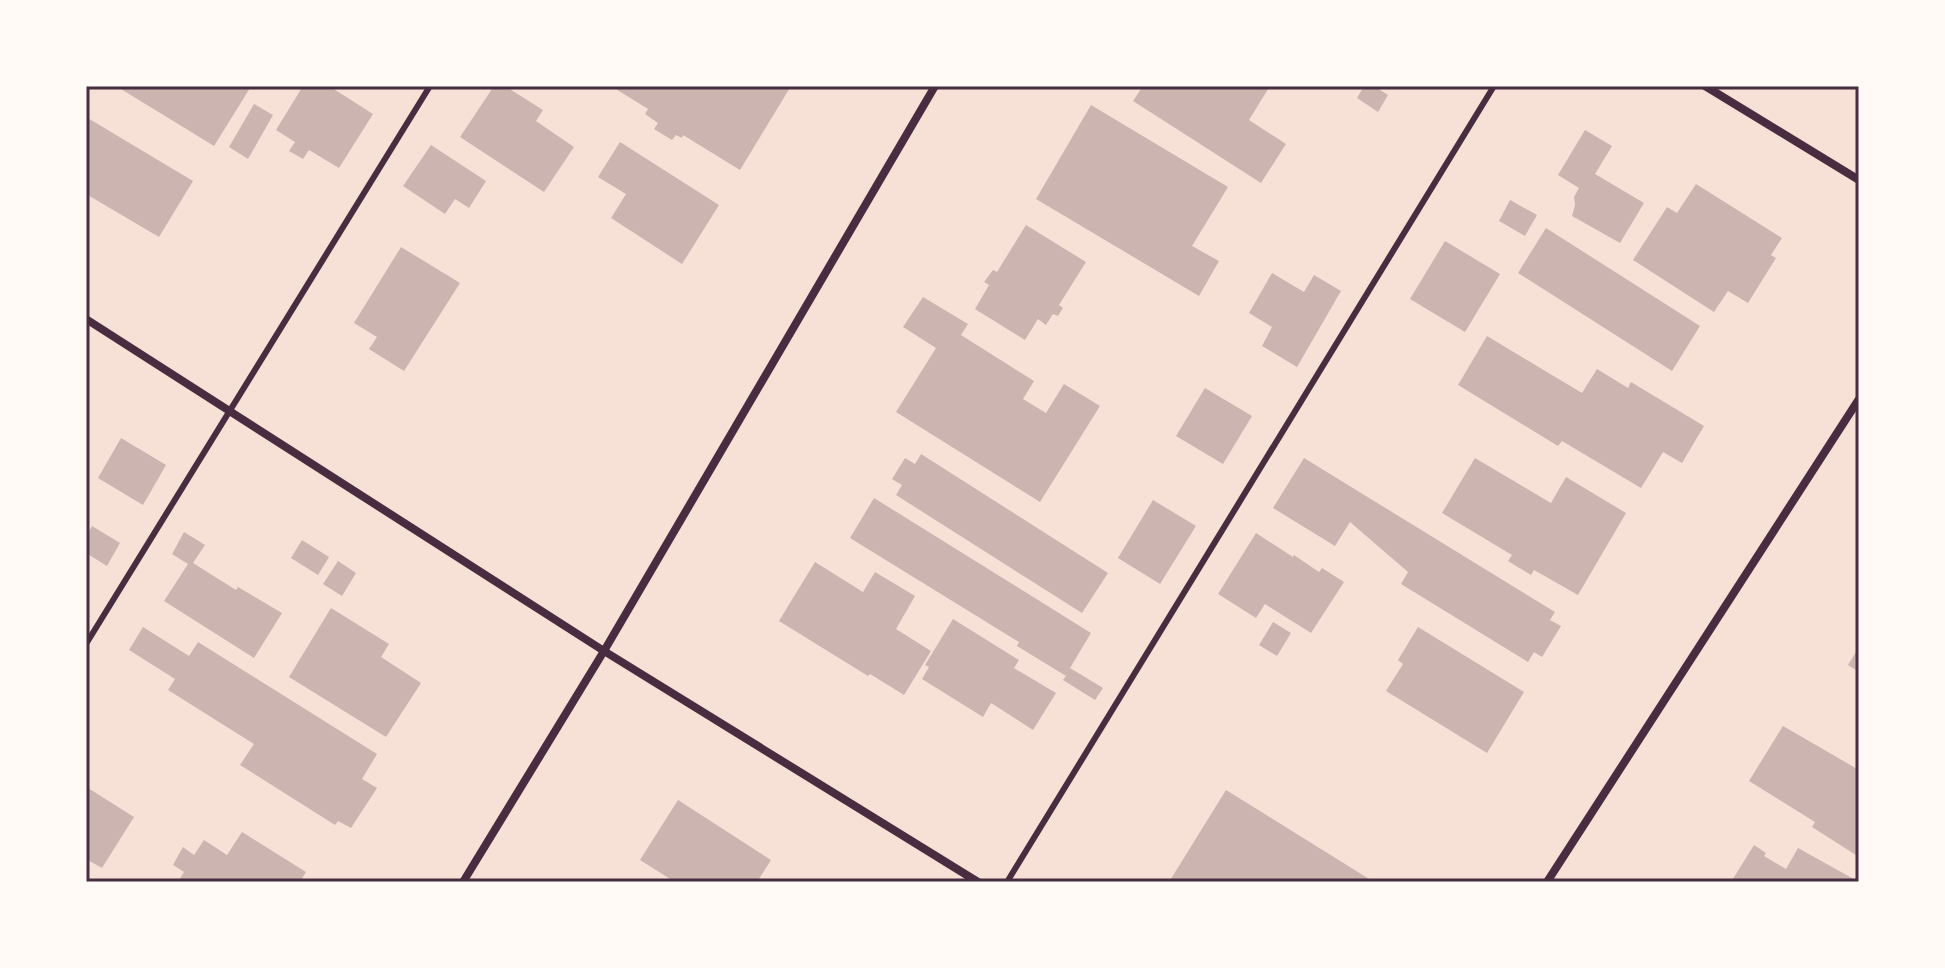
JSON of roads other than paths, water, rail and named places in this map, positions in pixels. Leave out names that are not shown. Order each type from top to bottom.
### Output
[{"type":"street","points":[[463,882],[604,651],[935,86]]},
{"type":"street","points":[[1705,86],[1859,180]]},
{"type":"street","points":[[86,319],[604,651],[978,882]]},
{"type":"street","points":[[1547,882],[1859,399]]},
{"type":"lane","points":[[86,644],[430,86]]},
{"type":"lane","points":[[1007,882],[1494,86]]}]
